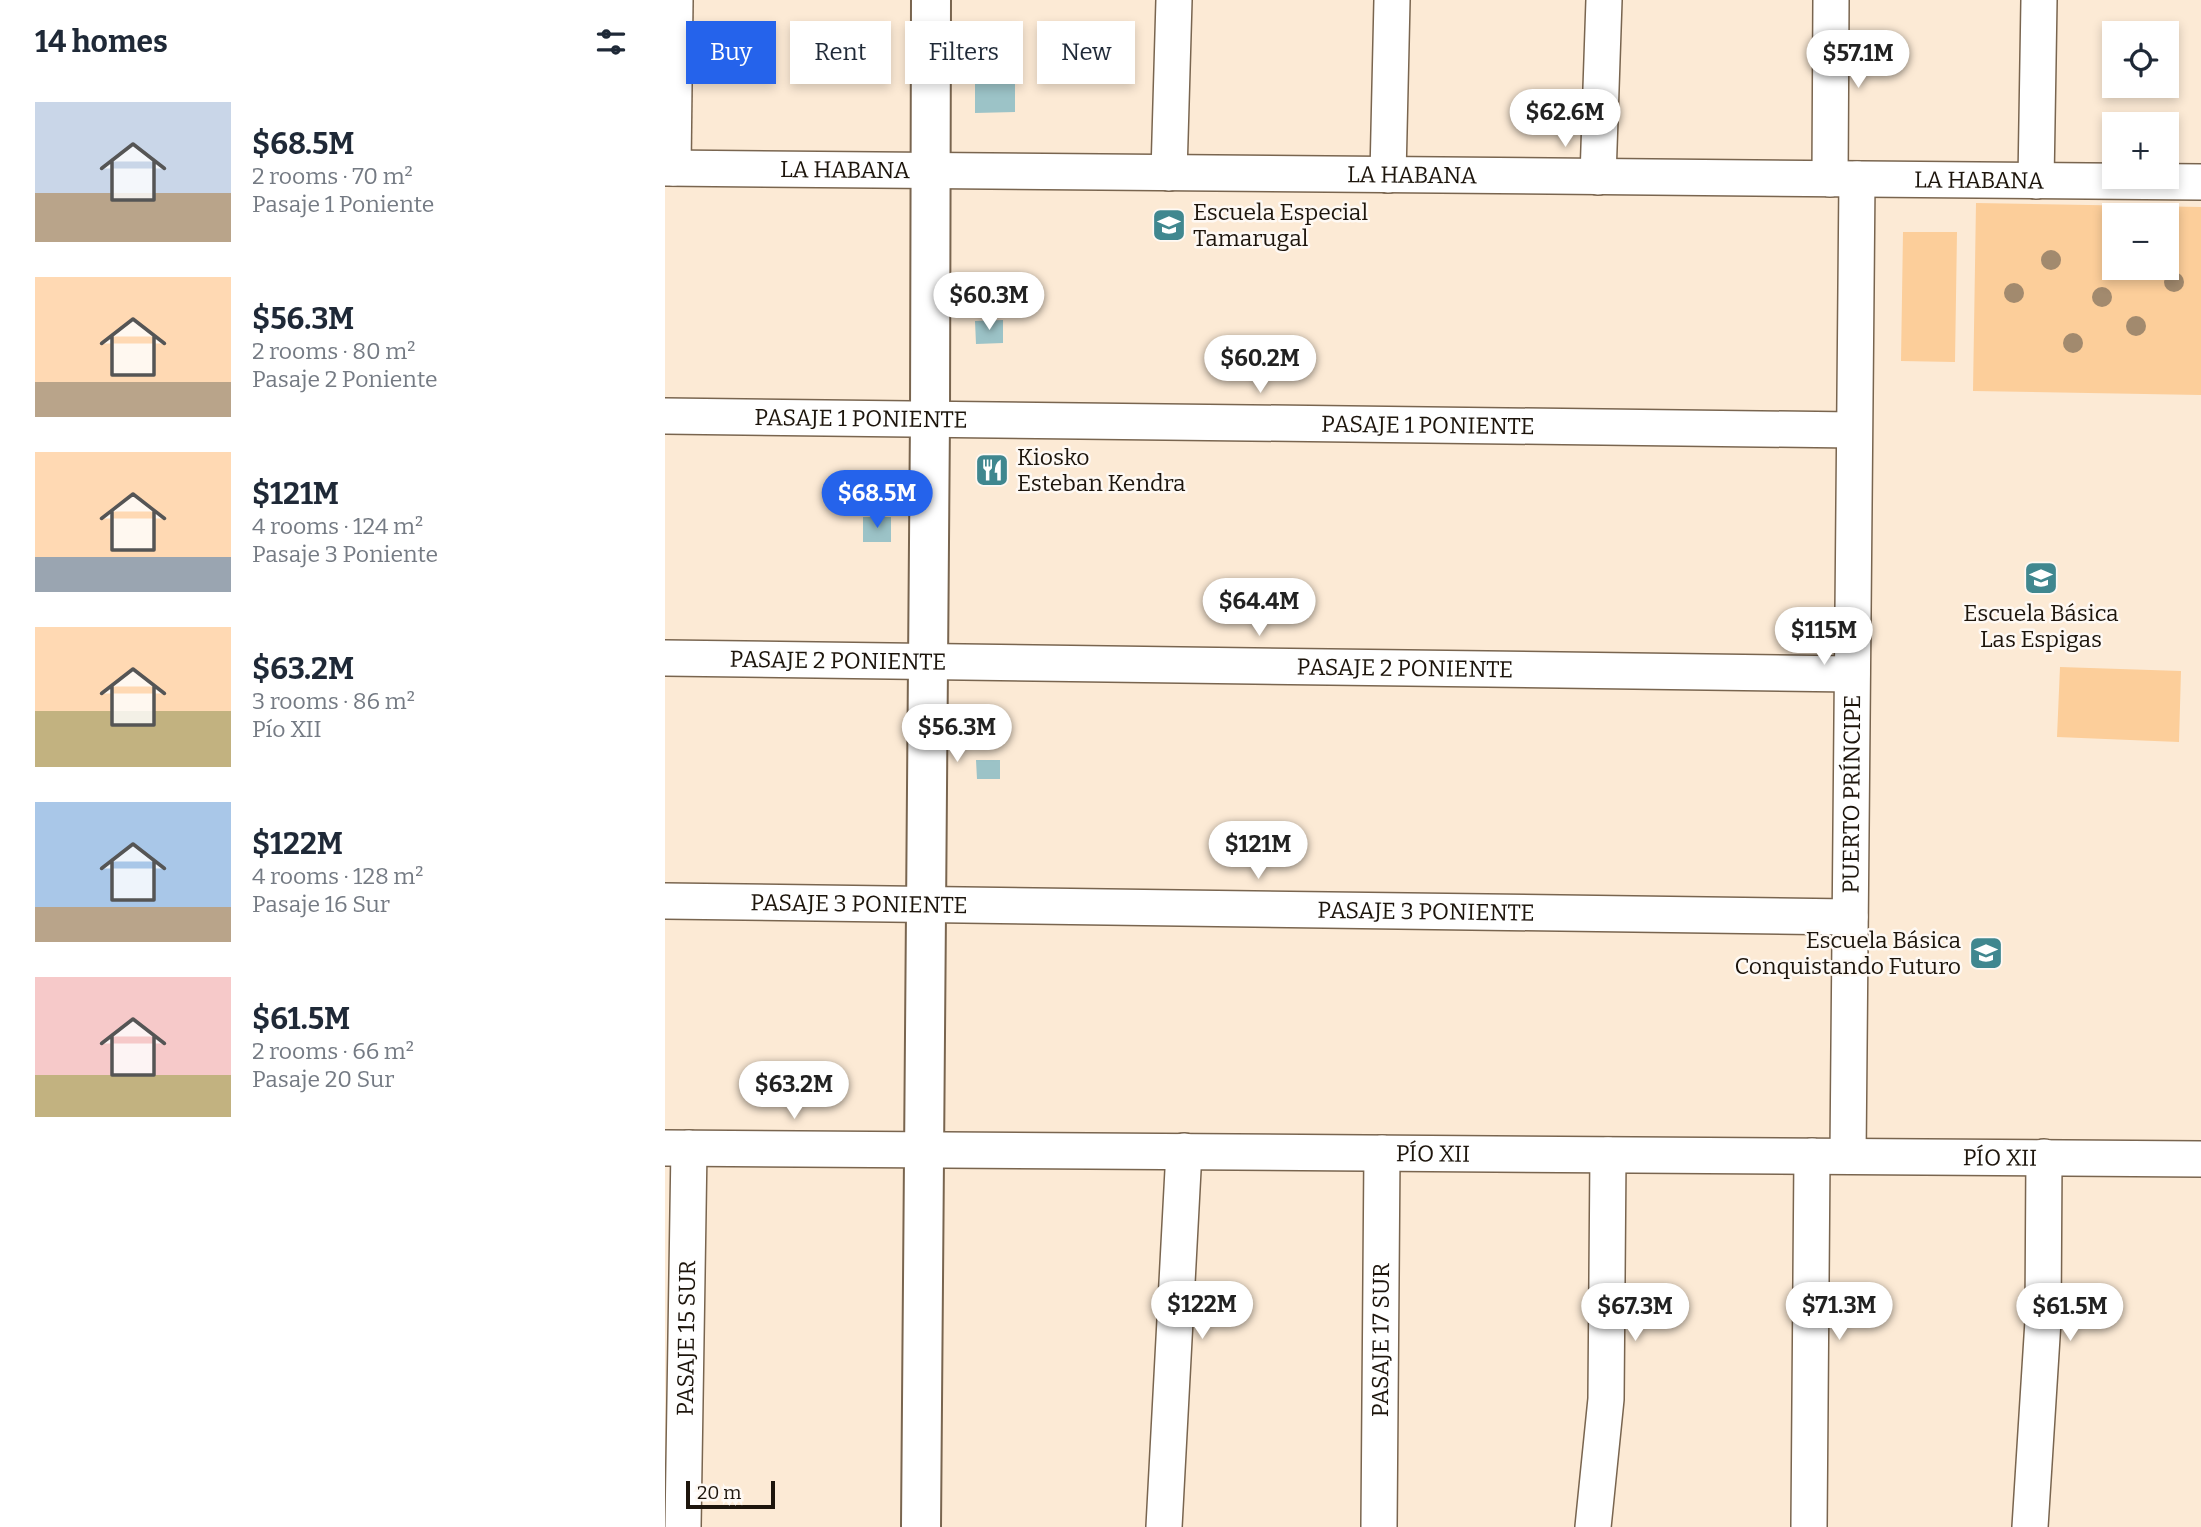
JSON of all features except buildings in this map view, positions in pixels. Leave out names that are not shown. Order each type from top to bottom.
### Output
[{"type":"main road","points":[[921,1527],[931,0]]},
{"type":"street","points":[[669,168],[675,0]]},
{"type":"street","points":[[1169,173],[1174,0]]},
{"type":"street","points":[[1388,175],[1392,0]]},
{"type":"street","points":[[1598,177],[1604,0]]},
{"type":"street","name":"PUERTO PRÍNCIPE","points":[[1831,0],[1843,179],[1854,430],[1848,1156]]},
{"type":"street","points":[[2036,181],[2039,0]]},
{"type":"street","name":"LA HABANA","points":[[669,168],[2201,183]]},
{"type":"street","name":"PASAJE 1 PONIENTE","points":[[665,415],[1854,430]]},
{"type":"street","name":"PASAJE 2 PONIENTE","points":[[665,658],[1852,674]]},
{"type":"street","name":"PASAJE 3 PONIENTE","points":[[665,901],[1850,917]]},
{"type":"street","name":"PÍO XII","points":[[677,1148],[2201,1159]]},
{"type":"street","name":"PASAJE 15 SUR","points":[[677,1148],[684,1527]]},
{"type":"street","points":[[1164,1527],[1184,1152]]},
{"type":"street","name":"PASAJE 17 SUR","points":[[1379,1527],[1383,1153]]},
{"type":"street","points":[[1593,1527],[1606,1399],[1608,1154]]},
{"type":"street","points":[[1809,1527],[1812,1156]]},
{"type":"street","points":[[2030,1527],[2043,1321],[2043,1157]]},
{"type":"shaded area","points":[[1976,203],[2102,205],[2102,280],[2179,280],[2179,207],[2201,207],[2201,395],[1973,391]]},
{"type":"shaded area","points":[[1903,232],[1957,232],[1955,362],[1901,361]]},
{"type":"shaded area","points":[[2060,667],[2181,671],[2179,742],[2057,737]]},
{"type":"place","name":"Escuela Especial Tamarugal","points":[[1169,225]]},
{"type":"place","name":"Kiosko Esteban Kendra","points":[[992,470]]},
{"type":"place","name":"Escuela Básica Las Espigas","points":[[2041,578]]},
{"type":"place","name":"Escuela Básica Conquistando Futuro","points":[[1986,953]]}]
